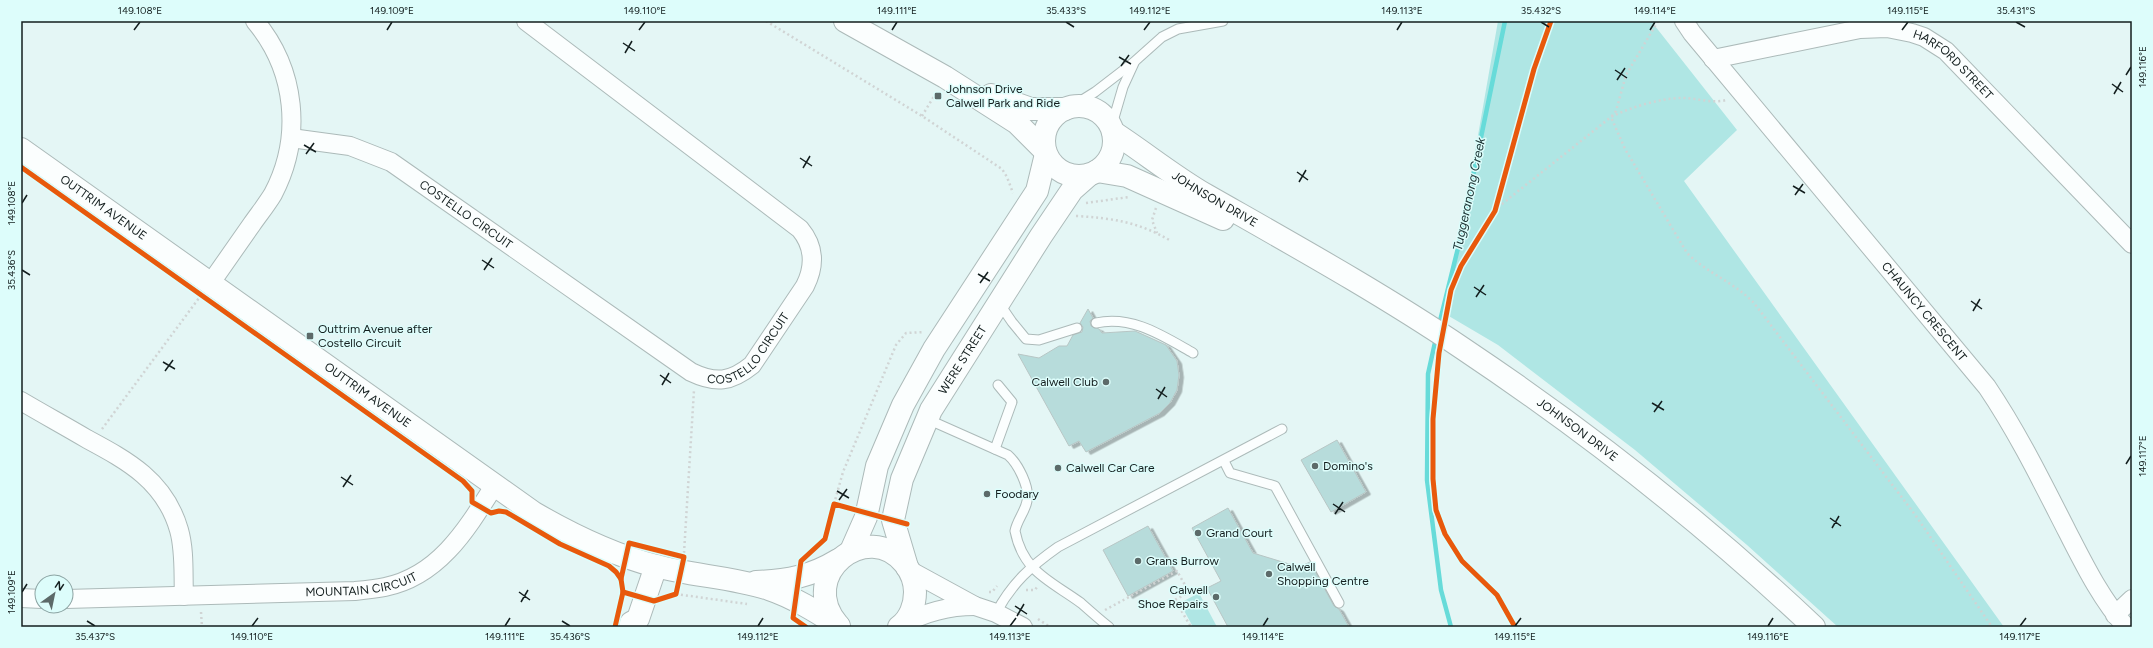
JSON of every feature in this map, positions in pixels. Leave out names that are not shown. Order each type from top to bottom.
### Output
[{"type":"street","points":[[204,292],[272,195],[285,167],[291,138],[292,123],[290,92],[281,62],[266,34],[255,21]]},
{"type":"street","name":"COSTELLO CIRCUIT","points":[[291,138],[350,146],[391,162],[697,375],[704,378],[726,380],[740,375],[752,365],[805,286],[812,272],[813,256],[805,234],[800,228],[526,21]]},
{"type":"street","points":[[844,21],[941,85],[1017,123],[1045,152],[1053,165],[1060,171],[1070,175],[1093,173],[1109,158],[1113,150],[1112,130],[1098,112],[1081,106],[1068,108],[1031,109],[941,85]]},
{"type":"street","name":"CHAUNCY CRESCENT","points":[[1684,21],[1714,59],[1988,387],[2012,424],[2090,574],[2120,621]]},
{"type":"street","name":"HARFORD STREET","points":[[1714,59],[1860,30],[1886,28],[1924,37],[1946,51],[2132,244]]},
{"type":"street","points":[[840,627],[827,609],[825,588],[827,577],[845,556],[866,517],[877,466],[903,405],[934,349],[1037,190],[1045,152],[1044,137],[1046,129],[1056,114],[1068,108]]},
{"type":"street","name":"JOHNSON DRIVE","points":[[1112,130],[1200,191],[1264,227],[1389,302],[1460,347],[1544,405],[1620,462],[1696,523],[1814,627]]},
{"type":"street","name":"OUTTRIM AVENUE","points":[[21,149],[204,292],[559,528],[612,552],[649,564],[681,562],[770,589],[817,611],[840,627]]},
{"type":"street","name":"JOHNSON DRIVE","points":[[1093,173],[1127,176],[1319,261]]},
{"type":"street","name":"WERE STREET","points":[[900,626],[912,608],[915,599],[913,579],[908,568],[893,520],[902,479],[927,419],[956,368],[1072,190],[1093,173]]},
{"type":"street","points":[[21,401],[123,459],[145,474],[163,494],[179,531],[183,558],[184,596]]},
{"type":"street","name":"MOUNTAIN CIRCUIT","points":[[74,599],[354,591],[385,587],[400,582],[428,568],[452,548],[471,524],[494,486]]},
{"type":"street","name":"OUTTRIM AVENUE","points":[[743,582],[799,578],[820,570],[845,556],[867,547],[886,550],[896,555],[908,568]]},
{"type":"street","points":[[649,564],[645,598],[638,619],[630,625],[627,616],[649,564]]},
{"type":"street","points":[[908,568],[975,606],[996,613],[1023,627]]},
{"type":"street","points":[[21,598],[34,599]]},
{"type":"street","points":[[2120,621],[2132,598]]},
{"type":"street","points":[[900,626],[919,615],[956,606],[975,606]]},
{"type":"lane","points":[[1068,108],[1095,92],[1134,62],[1162,37],[1178,30],[1223,21]]},
{"type":"lane","points":[[1112,130],[1123,88],[1134,62]]},
{"type":"lane","points":[[999,303],[1026,339],[1039,340],[1078,328]]},
{"type":"lane","points":[[1096,324],[1106,321],[1135,324],[1159,334],[1193,353]]},
{"type":"lane","points":[[994,449],[1012,402],[998,385]]},
{"type":"lane","points":[[927,419],[1008,456],[1017,466],[1027,494],[1026,505],[1015,531],[1031,566],[1044,579],[1080,603],[1109,627]]},
{"type":"lane","points":[[996,613],[1005,596],[1031,566],[1058,547],[1112,517],[1282,430]]},
{"type":"lane","points":[[1224,461],[1230,473],[1275,486],[1339,603]]},
{"type":"path","points":[[766,21],[922,116],[1002,169],[1010,184],[1013,197]]},
{"type":"path","points":[[1497,205],[1502,204],[1611,117],[1616,111],[1626,75],[1658,21]]},
{"type":"path","points":[[922,116],[941,85]]},
{"type":"path","points":[[1611,117],[1623,111],[1651,104],[1661,99],[1684,98],[1720,102],[1730,98]]},
{"type":"path","points":[[1611,117],[1624,149],[1687,252],[1696,262],[1740,290],[1754,303],[1916,516],[1992,627]]},
{"type":"path","points":[[1158,233],[1152,220],[1162,191]]},
{"type":"path","points":[[1080,204],[1134,196]]},
{"type":"path","points":[[1495,211],[1499,198]]},
{"type":"path","points":[[1075,210],[1070,216],[1110,218],[1136,224],[1158,233],[1171,241]]},
{"type":"path","points":[[98,434],[204,292]]},
{"type":"path","points":[[833,510],[844,472],[896,345],[906,334],[927,331]]},
{"type":"path","points":[[676,594],[681,562],[692,405],[697,375]]},
{"type":"path","points":[[834,504],[841,505]]},
{"type":"path","points":[[1096,616],[1177,571],[1189,592],[1175,600],[1191,627]]},
{"type":"path","points":[[1020,595],[1026,590],[1035,590],[1044,579]]},
{"type":"path","points":[[645,598],[654,600],[676,594],[754,605]]},
{"type":"path","points":[[200,605],[202,627]]},
{"type":"shaded area","points":[[1498,21],[1654,21],[1655,26],[1737,130],[1684,181],[2004,627],[1838,627],[1747,545],[1635,450],[1498,345],[1442,312],[1459,244]]},
{"type":"shaded area","points":[[1199,593],[1217,627],[1193,627],[1180,603]]},
{"type":"building","name":"Calwell Club","points":[[1088,309],[1093,318],[1090,321],[1091,326],[1099,329],[1102,333],[1135,331],[1166,345],[1177,361],[1179,375],[1177,390],[1170,403],[1160,413],[1086,452],[1079,441],[1069,446],[1018,354],[1039,358],[1059,346],[1067,346],[1073,335],[1082,332],[1083,327],[1080,323]]},
{"type":"building","points":[[1337,440],[1366,492],[1331,512],[1301,460]]},
{"type":"building","name":"Calwell Shopping Centre","points":[[1228,508],[1253,553],[1299,567],[1310,562],[1334,606],[1339,609],[1349,627],[1228,627],[1207,588],[1221,581],[1192,528]]},
{"type":"building","name":"Grans Burrow","points":[[1148,526],[1173,571],[1128,596],[1103,550]]},
{"type":"waterway","name":"Tuggeranong Creek","points":[[1439,325],[1459,244],[1505,21]]},
{"type":"waterway","name":"Tuggeranong Creek","points":[[1436,338],[1428,374],[1427,480],[1441,590],[1451,627]]},
{"type":"cycle path","points":[[1515,627],[1497,595],[1462,561],[1445,534],[1436,510],[1433,479],[1433,419],[1439,353],[1451,290],[1461,266],[1495,211],[1534,69],[1551,21]]},
{"type":"cycle path","points":[[21,167],[463,481],[472,491],[472,502],[491,513],[499,511],[506,512],[560,544],[609,566],[621,579],[623,592],[615,627]]},
{"type":"cycle path","points":[[806,627],[793,618],[801,561],[825,539],[834,504],[907,524]]},
{"type":"cycle path","points":[[621,579],[629,543],[684,557],[676,594],[654,601],[623,592]]},
{"type":"place","name":"Johnson Drive Calwell Park and Ride","points":[[938,96]]},
{"type":"place","name":"Outtrim Avenue after Costello Circuit","points":[[310,336]]},
{"type":"place","name":"Calwell Club","points":[[1106,382]]},
{"type":"place","name":"Domino's","points":[[1315,466]]},
{"type":"place","name":"Calwell Car Care","points":[[1058,468]]},
{"type":"place","name":"Foodary","points":[[987,494]]},
{"type":"place","name":"Grand Court","points":[[1198,533]]},
{"type":"place","name":"Grans Burrow","points":[[1138,561]]},
{"type":"place","name":"Calwell Shopping Centre","points":[[1269,574]]},
{"type":"place","name":"Calwell Shoe Repairs","points":[[1216,597]]}]
